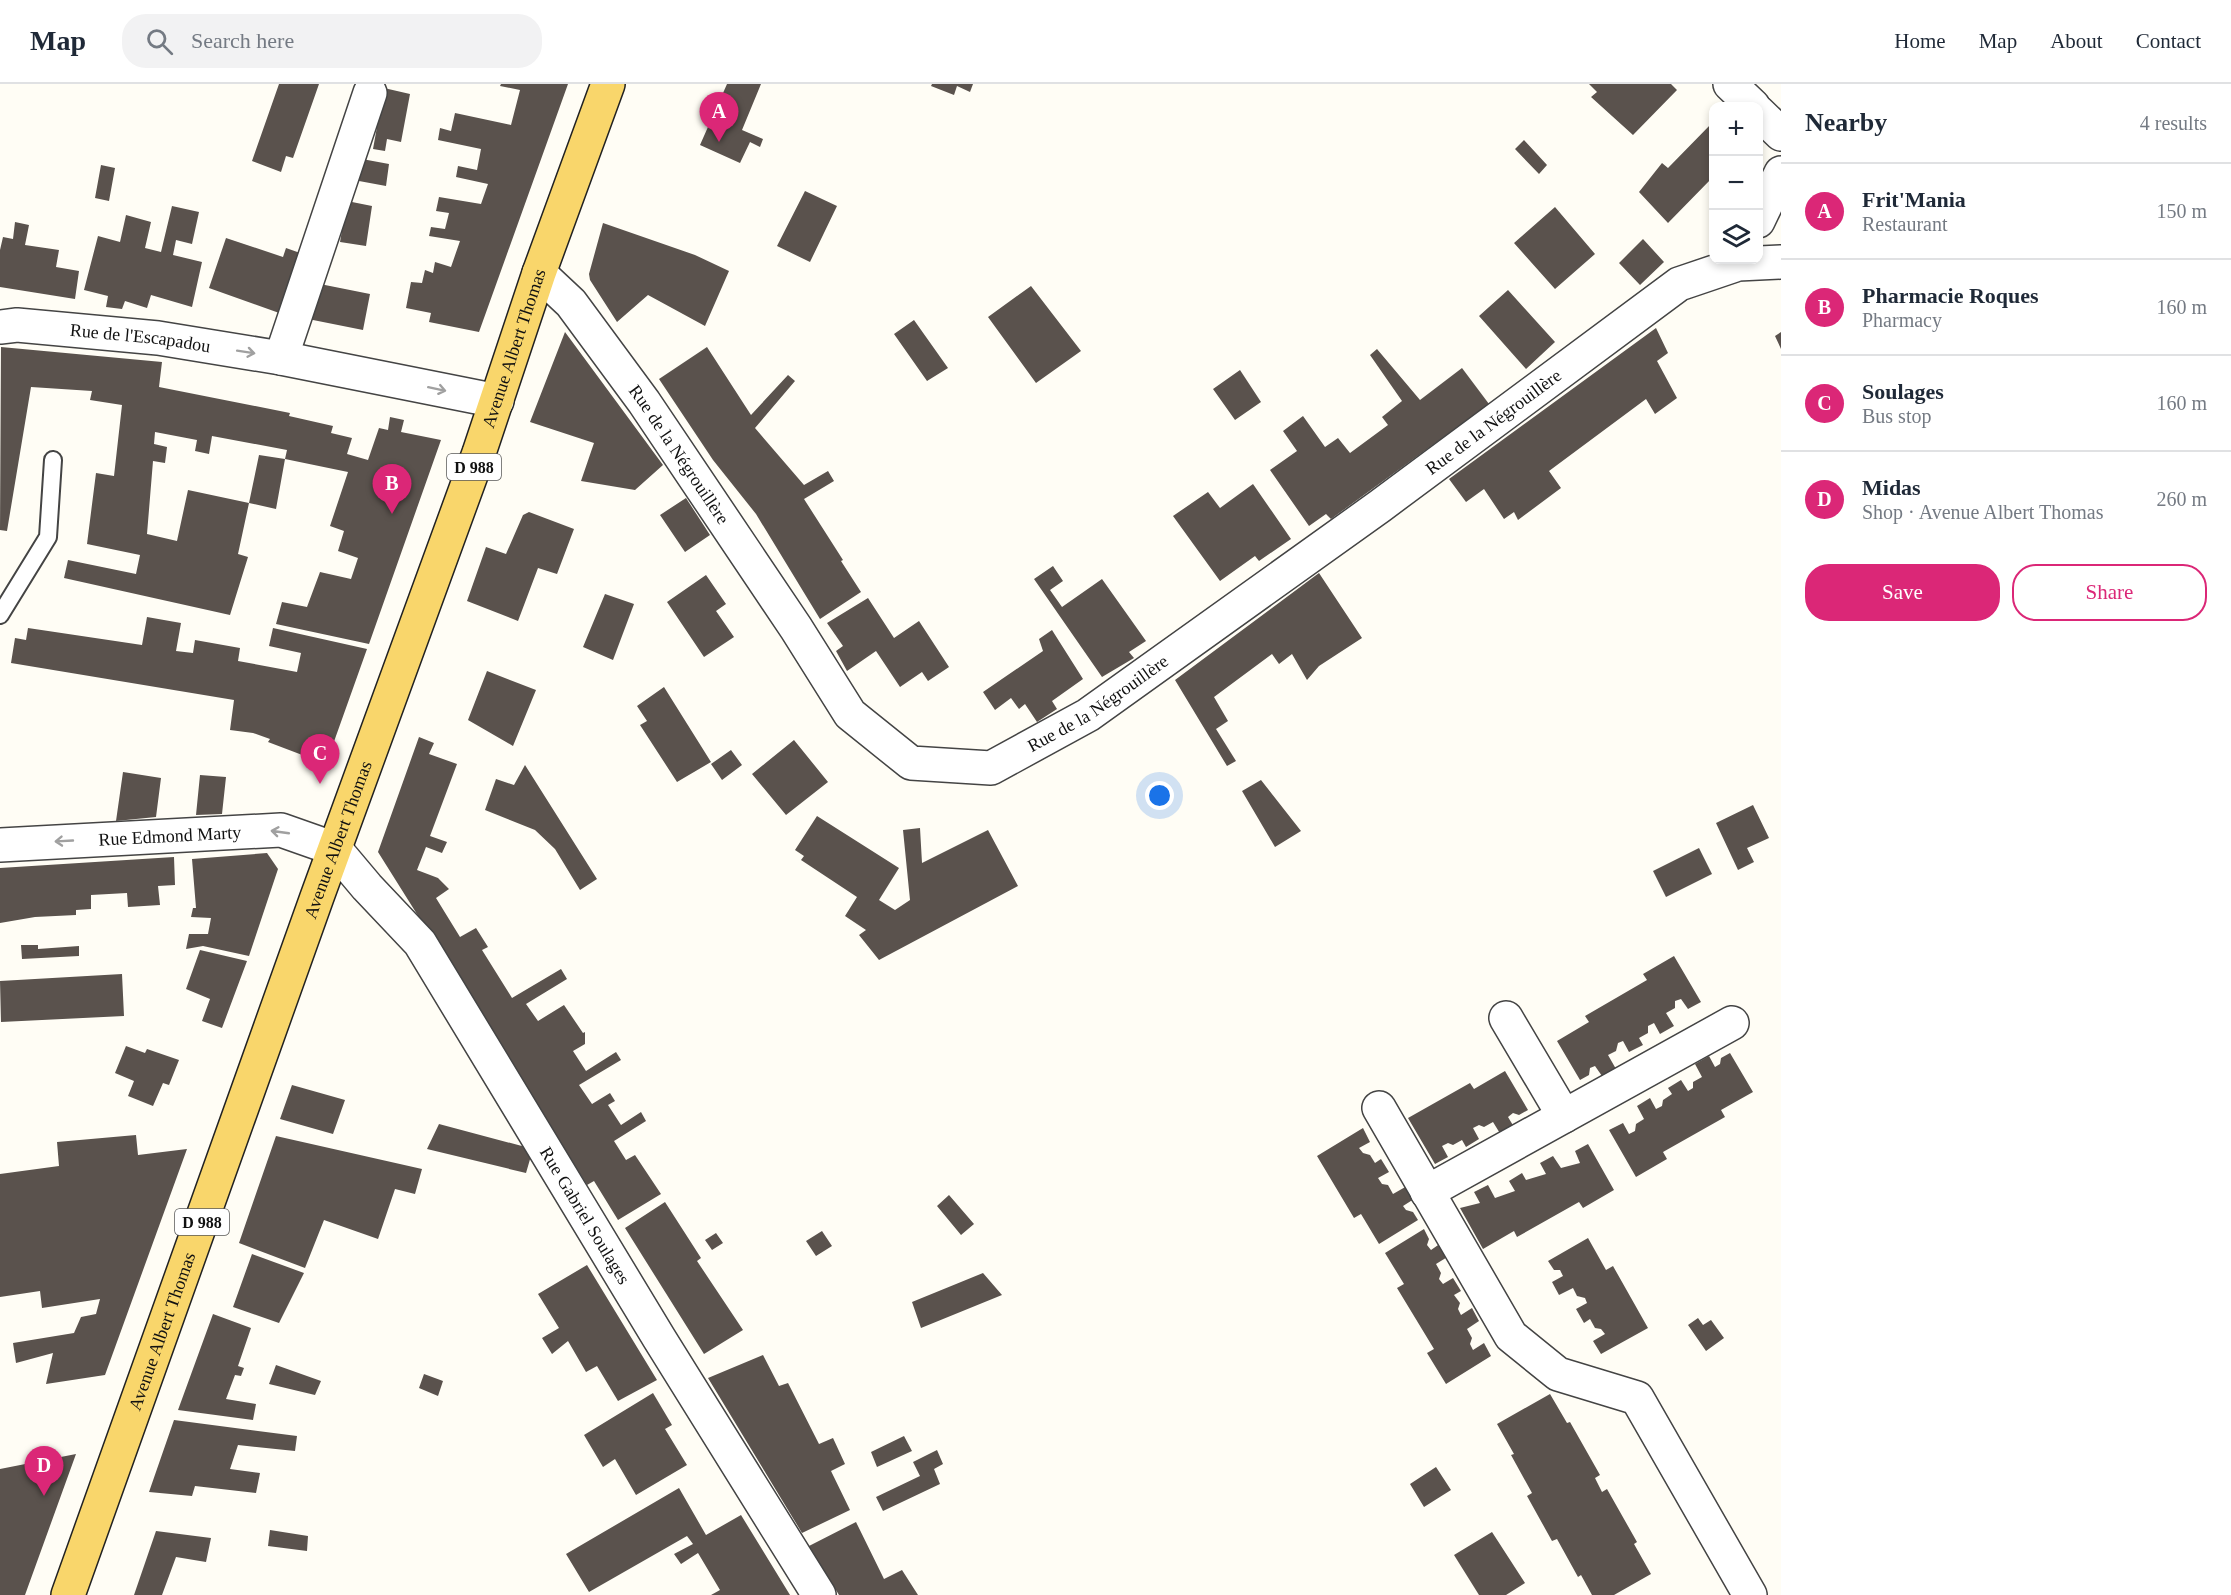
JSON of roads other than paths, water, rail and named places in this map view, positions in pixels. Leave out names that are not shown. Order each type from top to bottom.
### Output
[{"type":"main road","name":"Avenue Albert Thomas","points":[[69,1595],[497,401],[539,273],[608,84]]},
{"type":"street","points":[[1730,84],[1749,102]]},
{"type":"street","points":[[280,358],[370,93]]},
{"type":"street","points":[[1763,117],[1781,134]]},
{"type":"street","points":[[1763,211],[1781,173]]},
{"type":"street","name":"Rue de la Négrouillère","points":[[1763,262],[1781,262]]},
{"type":"street","name":"Rue de la Négrouillère","points":[[539,273],[571,303],[644,402],[796,628],[850,714],[910,763],[991,768],[1088,715],[1380,506],[1679,284],[1734,264]]},
{"type":"street","name":"Rue de l'Escapadou","points":[[0,327],[17,325],[158,338],[280,358],[497,401]]},
{"type":"street","name":"Rue Edmond Marty","points":[[0,845],[280,830],[335,849]]},
{"type":"street","name":"Rue Gabriel Soulages","points":[[335,849],[420,943],[659,1338],[819,1595]]},
{"type":"street","points":[[1506,1018],[1564,1116]]},
{"type":"street","points":[[1427,1192],[1732,1023]]},
{"type":"street","points":[[1379,1108],[1511,1336],[1558,1374],[1637,1398],[1750,1595]]},
{"type":"lane","points":[[0,615],[48,537],[54,460]]},
{"type":"place","name":"Frit'Mania","points":[[719,142]]},
{"type":"place","name":"Pharmacie Roques","points":[[392,514]]},
{"type":"place","name":"Soulages","points":[[320,784]]},
{"type":"place","name":"Midas","points":[[44,1496]]}]
